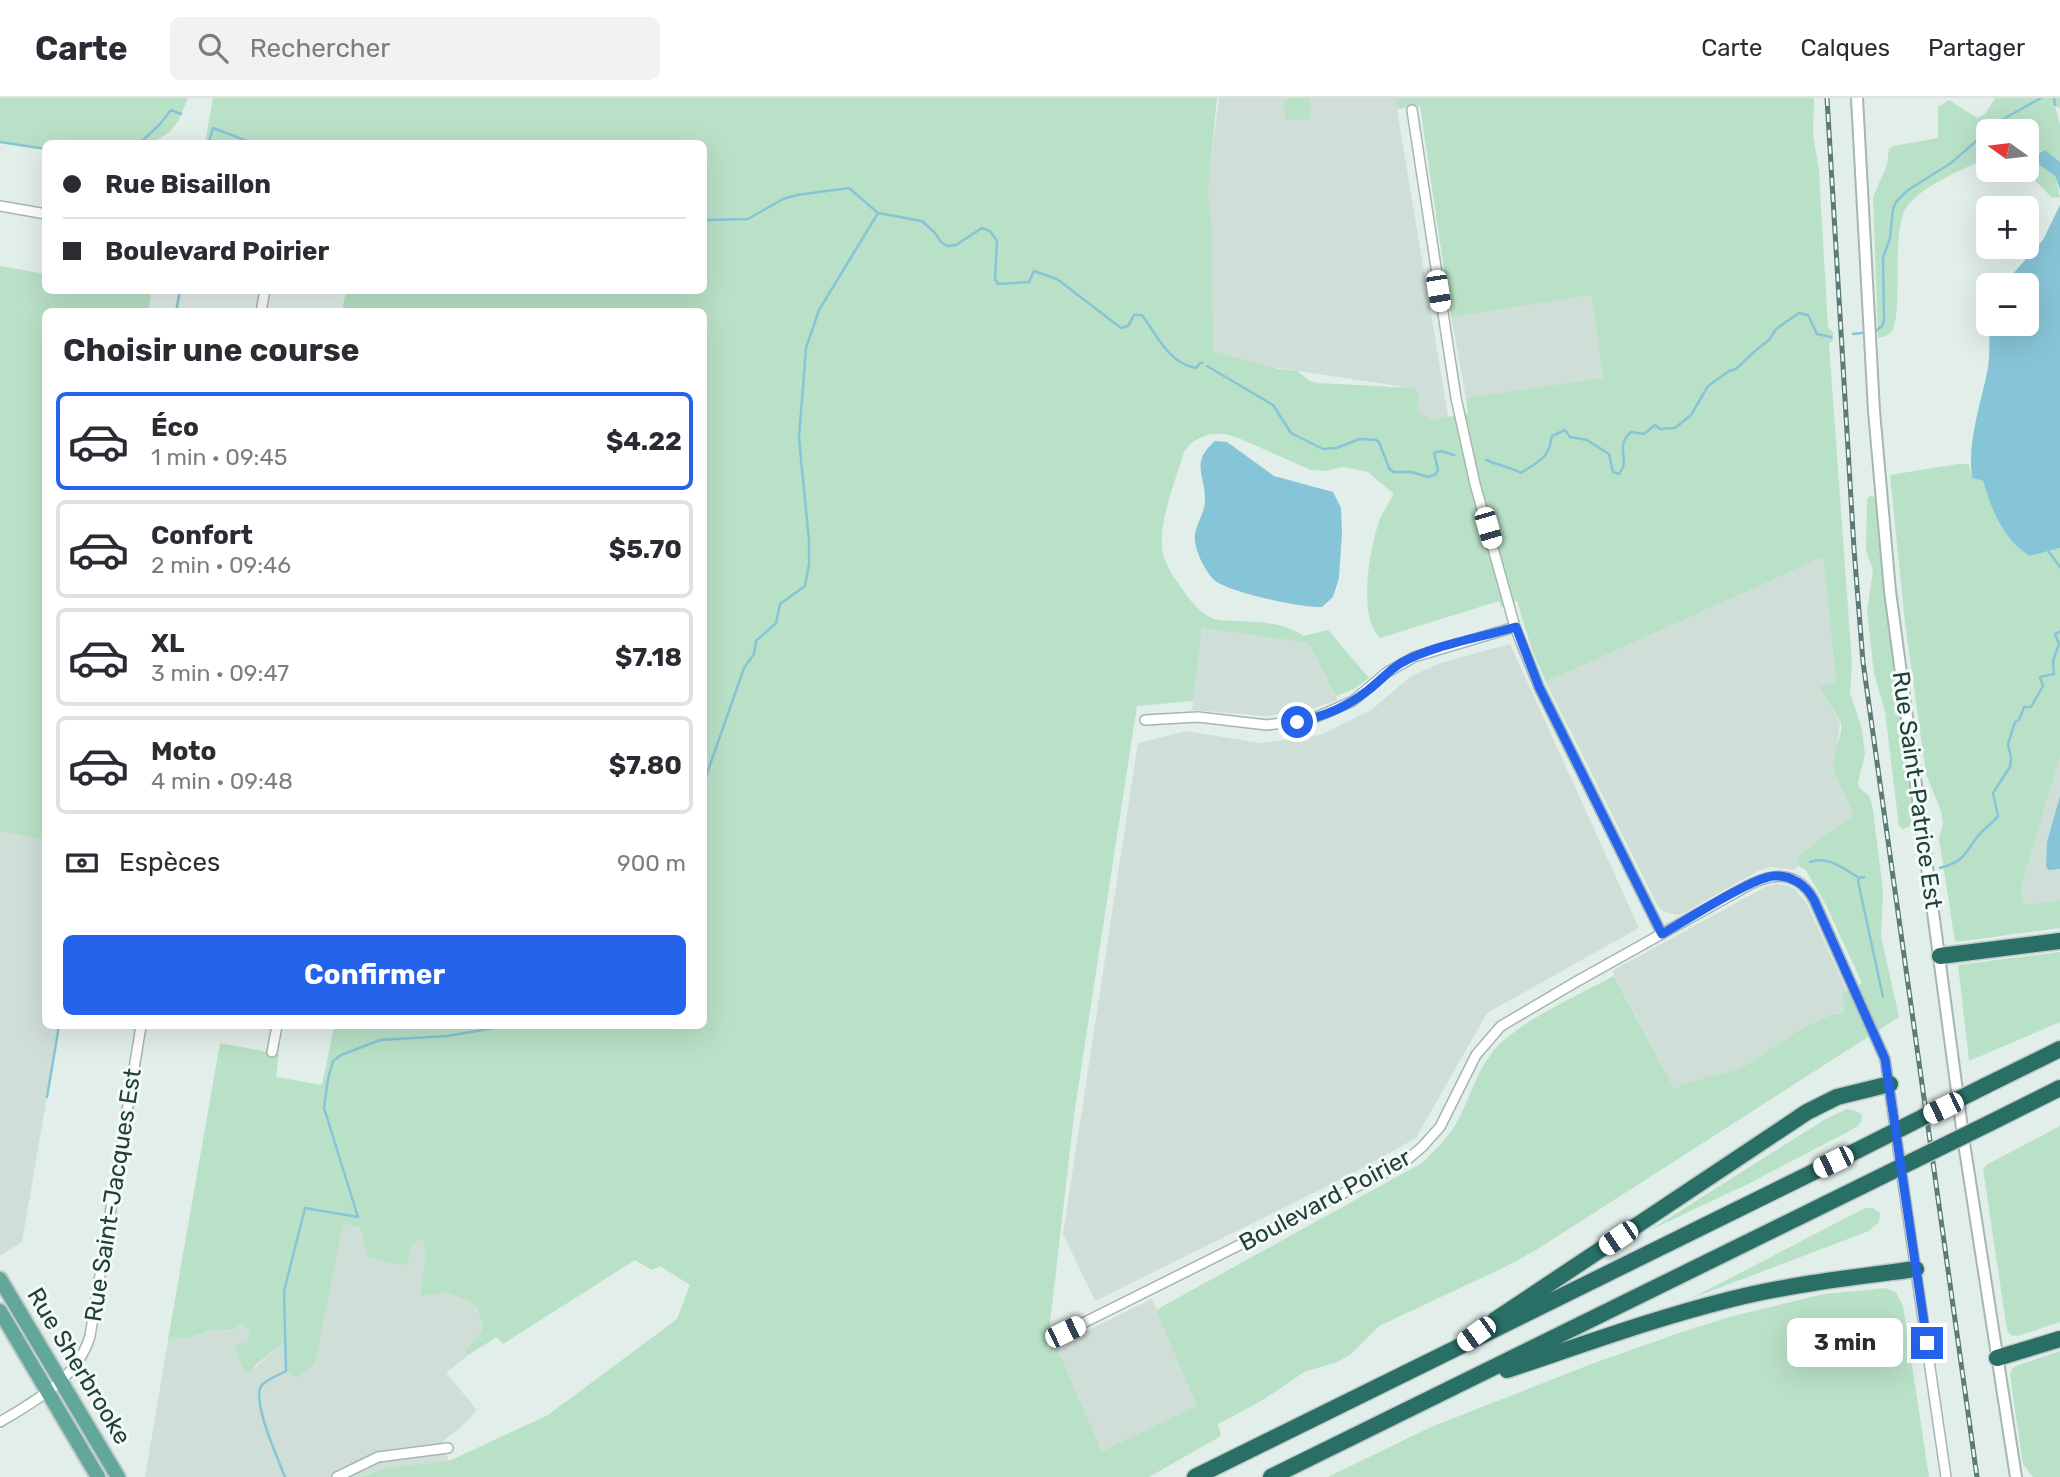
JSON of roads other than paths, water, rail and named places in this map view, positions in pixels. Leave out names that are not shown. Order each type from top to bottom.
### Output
[{"type":"highway","points":[[1940,956],[2060,941]]},
{"type":"highway","points":[[1195,1477],[2060,1049]]},
{"type":"highway","points":[[1457,1348],[1533,1293],[1807,1112],[1847,1093],[1889,1084]]},
{"type":"highway","points":[[1271,1477],[2060,1088]]},
{"type":"highway","points":[[1449,1389],[1644,1323],[1717,1303],[1802,1285],[1916,1269]]},
{"type":"highway","points":[[1997,1358],[2060,1339]]},
{"type":"main road","name":"Rue Sherbrooke","points":[[0,1279],[118,1477]]},
{"type":"main road","name":"Rue Sherbrooke","points":[[0,1311],[98,1477]]},
{"type":"street","name":"Rue Saint-Patrice Est","points":[[1857,98],[1874,411],[1898,656],[1968,1171],[2016,1477]]},
{"type":"street","points":[[1412,110],[1458,407],[1478,493],[1516,627],[1539,687],[1662,934]]},
{"type":"street","points":[[0,206],[42,213]]},
{"type":"street","points":[[1146,720],[1198,717],[1267,725],[1312,719],[1353,701],[1401,663],[1516,627]]},
{"type":"street","name":"Boulevard Poirier","points":[[1065,1332],[1402,1164],[1423,1147],[1440,1127],[1473,1061],[1501,1026],[1766,877],[1788,877],[1801,884],[1814,900],[1879,1042],[1889,1084],[1946,1477]]},
{"type":"street","name":"Rue Saint-Jacques Est","points":[[0,1422],[47,1391],[80,1361],[90,1336],[141,1029]]},
{"type":"street","points":[[272,1052],[276,1029]]},
{"type":"street","points":[[337,1477],[356,1466],[384,1456],[448,1448]]},
{"type":"water","points":[[2045,150],[2060,162],[2060,190],[2055,176],[2039,165],[2039,153]]},
{"type":"water","points":[[2060,205],[2060,548],[2030,556],[2006,533],[1983,481],[1972,478],[1971,450],[1988,368],[1989,336],[2039,336],[2039,273],[2014,273],[2026,259],[2039,259],[2039,244]]},
{"type":"water","points":[[1215,441],[1227,442],[1274,476],[1333,492],[1341,508],[1339,578],[1333,597],[1322,607],[1282,602],[1232,589],[1213,579],[1207,571],[1197,551],[1195,536],[1205,500],[1201,462],[1207,449]]},
{"type":"water","points":[[2060,796],[2060,869],[2048,870],[2047,842]]},
{"type":"waterway","points":[[1876,331],[1884,320],[1883,258],[1890,238],[1896,202],[1908,190],[1951,163],[1998,122],[2041,98]]},
{"type":"waterway","points":[[2054,98],[2055,105]]},
{"type":"waterway","points":[[143,140],[171,110],[181,114]]},
{"type":"waterway","points":[[209,140],[213,128],[244,140]]},
{"type":"waterway","points":[[0,142],[42,148]]},
{"type":"waterway","points":[[707,220],[748,219],[783,199],[849,188],[878,213],[922,221],[947,246],[956,245],[982,228],[990,231],[997,241],[995,279],[998,284],[1029,282],[1034,271],[1057,279],[1121,328],[1128,326],[1134,315],[1142,315],[1164,347],[1178,361],[1196,368],[1202,363]]},
{"type":"waterway","points":[[707,773],[744,668],[754,654],[756,641],[776,623],[780,604],[805,586],[809,541],[799,438],[806,348],[819,310],[878,213]]},
{"type":"waterway","points":[[177,308],[179,294]]},
{"type":"waterway","points":[[1486,460],[1521,473],[1545,455],[1552,436],[1565,430],[1570,437],[1587,440],[1609,454],[1613,472],[1619,474],[1624,463],[1623,443],[1631,432],[1644,434],[1655,425],[1660,429],[1675,428],[1691,415],[1708,386],[1736,369],[1769,340],[1776,329],[1799,313],[1808,315],[1817,334],[1831,337]]},
{"type":"waterway","points":[[1853,334],[1862,333]]},
{"type":"waterway","points":[[1207,366],[1273,405],[1291,433],[1323,449],[1336,448],[1360,439],[1376,440],[1393,472],[1411,472],[1429,477],[1438,470],[1434,453],[1441,451],[1454,455]]},
{"type":"waterway","points":[[2049,552],[2060,567]]},
{"type":"waterway","points":[[1940,868],[1959,860],[1980,833],[1998,816],[1993,793],[2010,767],[2008,744],[2015,722],[2019,720],[2024,707],[2031,707],[2043,686],[2040,677],[2054,674],[2053,661],[2059,644],[2055,634],[2060,632]]},
{"type":"waterway","points":[[1810,862],[1823,860],[1842,867],[1859,878]]},
{"type":"waterway","points":[[1864,877],[1858,881],[1883,997]]},
{"type":"waterway","points":[[47,1097],[58,1029]]},
{"type":"waterway","points":[[285,1477],[262,1416],[259,1392],[264,1383],[286,1371],[284,1291],[305,1208],[358,1217],[324,1108],[333,1061],[341,1055],[380,1040],[447,1036],[488,1029]]},
{"type":"railway","points":[[1827,98],[1863,662],[1977,1477]]}]
